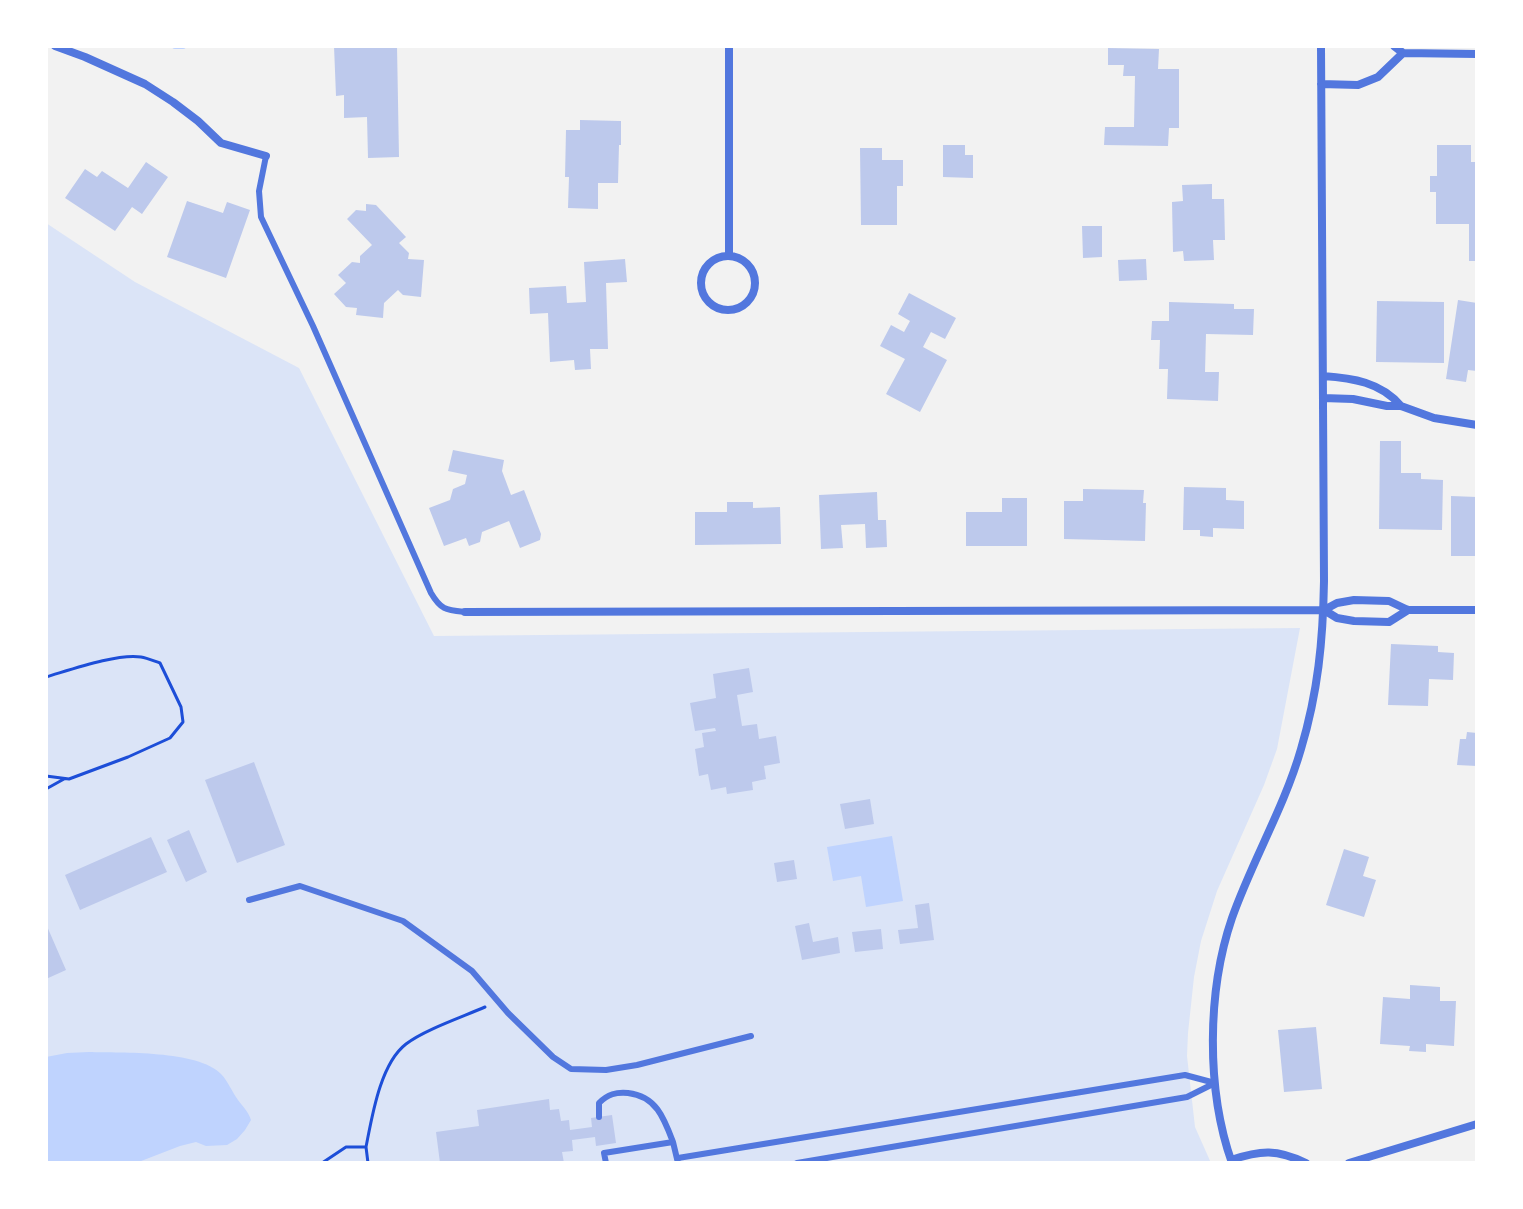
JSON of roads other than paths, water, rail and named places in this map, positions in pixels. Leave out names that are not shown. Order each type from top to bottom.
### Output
[{"type":"street","points":[[55,46],[145,84],[198,121],[221,143],[266,156]]},
{"type":"street","points":[[729,46],[729,256]]},
{"type":"street","points":[[1306,1163],[1275,1152],[1254,1153],[1232,1162],[1222,1128],[1212,1053],[1219,971],[1231,921],[1301,751],[1318,683],[1324,610],[1321,46]]},
{"type":"street","points":[[1394,46],[1403,53],[1477,54]]},
{"type":"street","points":[[1321,84],[1358,85],[1378,77],[1403,53]]},
{"type":"street","points":[[729,256],[749,265],[755,286],[753,294],[742,307],[726,310],[710,304],[703,295],[701,284],[702,273],[708,264],[729,256]]},
{"type":"street","points":[[1323,376],[1346,378],[1383,389],[1401,406]]},
{"type":"street","points":[[1323,398],[1401,406],[1434,418],[1477,425]]},
{"type":"street","points":[[465,612],[1324,610],[1337,603],[1365,600],[1389,601],[1408,610],[1477,610]]},
{"type":"street","points":[[1324,610],[1337,618],[1389,622],[1408,610]]},
{"type":"street","points":[[1349,1163],[1477,1124]]},
{"type":"lane","points":[[266,156],[259,191],[261,217],[313,326],[431,593],[438,606],[465,612]]},
{"type":"lane","points":[[249,900],[300,886],[403,921],[472,971],[553,1057],[571,1069],[606,1070],[637,1065],[751,1036]]},
{"type":"lane","points":[[599,1117],[599,1103],[606,1095],[619,1092],[638,1094],[650,1100],[665,1120],[678,1160],[1185,1075],[1215,1083]]},
{"type":"lane","points":[[797,1163],[1187,1097],[1215,1083]]},
{"type":"lane","points":[[606,1163],[604,1149],[673,1142]]},
{"type":"water","points":[[892,836],[903,901],[866,907],[861,876],[833,881],[827,847]]},
{"type":"water","points":[[89,1052],[158,1054],[210,1066],[221,1074],[251,1120],[237,1139],[227,1145],[206,1146],[196,1142],[136,1163],[46,1163],[46,1057]]},
{"type":"waterway","points":[[175,46],[183,46]]}]
